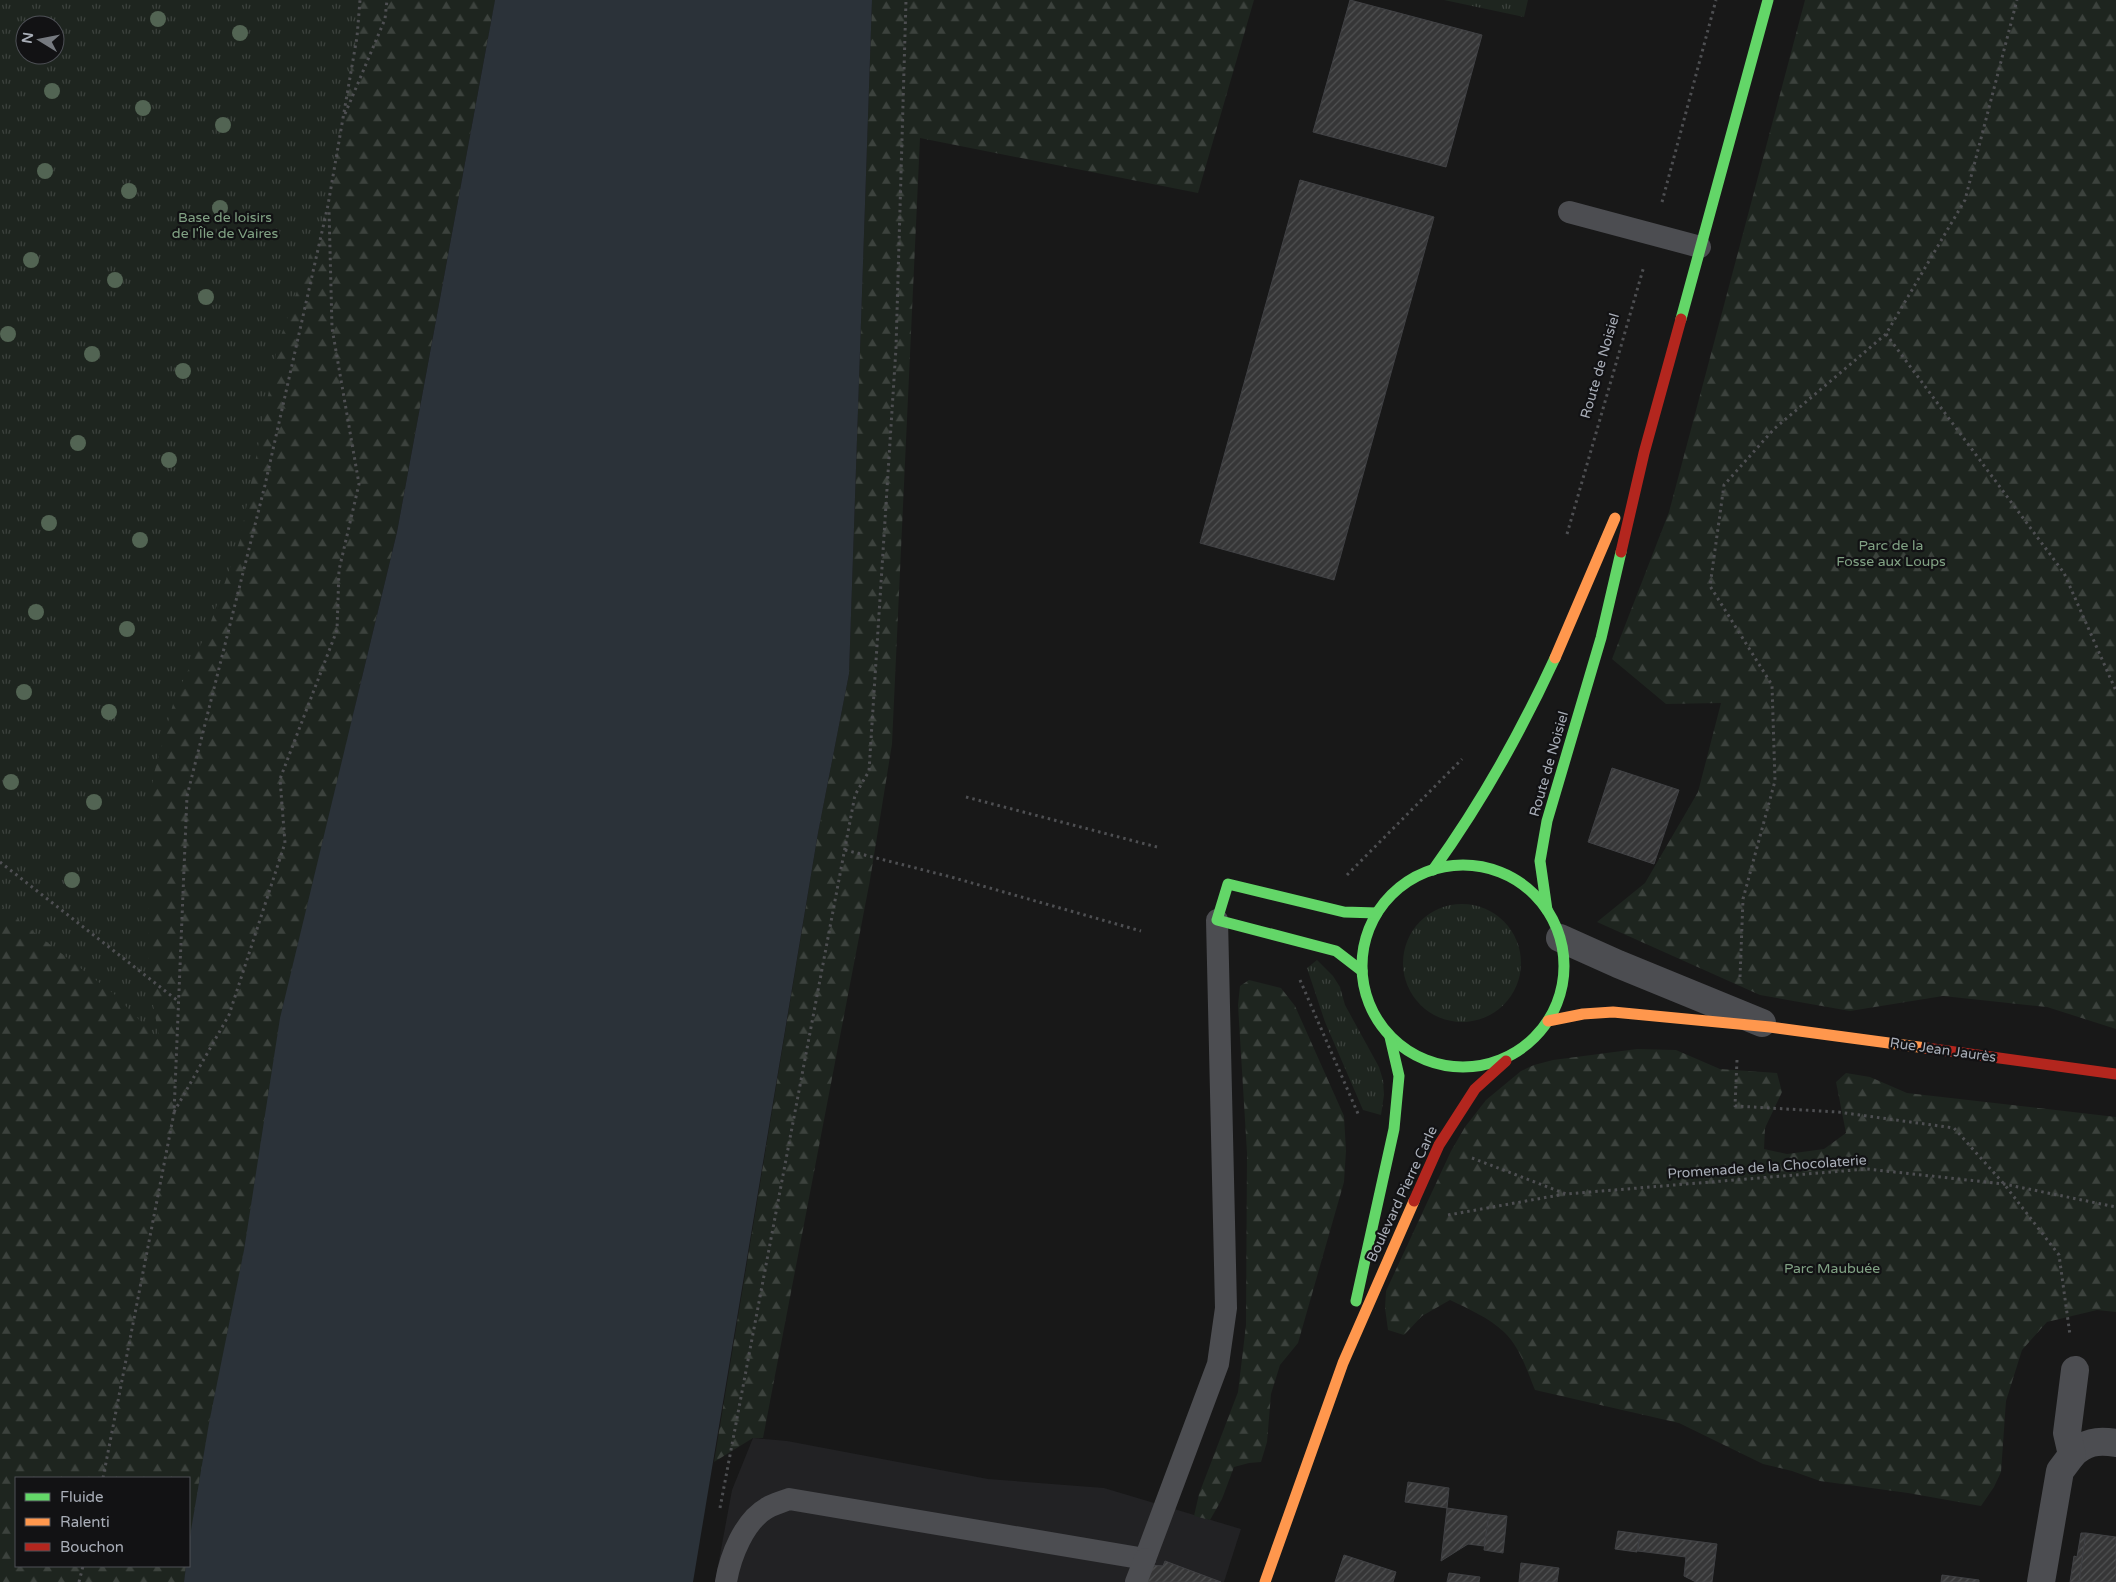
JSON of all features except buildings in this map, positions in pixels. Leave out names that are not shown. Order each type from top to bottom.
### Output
[{"type":"main road","name":"Route de Noisiel","points":[[1547,910],[1540,860],[1547,821],[1601,638],[1644,453],[1768,0]]},
{"type":"main road","name":"Route de Noisiel","points":[[1433,870],[1459,837],[1486,794],[1549,674],[1644,453]]},
{"type":"main road","points":[[1465,865],[1496,871],[1525,886],[1547,910],[1560,938],[1564,966],[1560,995],[1548,1021],[1532,1040],[1512,1055],[1481,1066],[1449,1067],[1417,1057],[1390,1038],[1376,1018],[1366,996],[1362,971],[1365,941],[1377,913],[1392,894],[1411,879],[1433,870],[1465,865]]},
{"type":"main road","points":[[1362,971],[1336,951],[1217,920],[1228,884],[1344,912],[1377,913]]},
{"type":"main road","name":"Rue Jean Jaurès","points":[[1548,1021],[1583,1014],[1613,1012],[1738,1019]]},
{"type":"main road","name":"Rue Jean Jaurès","points":[[1770,1027],[2116,1074]]},
{"type":"main road","name":"Boulevard Pierre Carle","points":[[1343,1362],[1394,1129],[1399,1076],[1390,1038]]},
{"type":"main road","name":"Boulevard Pierre Carle","points":[[1265,1582],[1343,1362],[1439,1145],[1475,1088],[1512,1055]]},
{"type":"street","name":"Rue Jean Jaurès","points":[[1560,938],[1738,1019],[1770,1027]]},
{"type":"street","points":[[2072,1456],[2067,1433],[2075,1370]]},
{"type":"street","points":[[2041,1582],[2060,1471],[2081,1446],[2093,1443],[2116,1443]]},
{"type":"lane","points":[[1569,212],[1700,247]]},
{"type":"lane","points":[[1136,1582],[1218,1364],[1226,1308],[1217,920]]},
{"type":"lane","points":[[726,1582],[729,1564],[744,1531],[766,1508],[789,1499],[1144,1559]]},
{"type":"path","points":[[103,1477],[174,1113],[187,796],[265,485],[328,205],[357,37],[360,0]]},
{"type":"path","points":[[343,120],[385,19],[387,0]]},
{"type":"path","points":[[718,1515],[855,795],[869,771],[896,348],[906,0]]},
{"type":"path","name":"Route de Noisiel","points":[[1565,543],[1654,234],[1716,0]]},
{"type":"path","points":[[2017,0],[1965,200],[1886,334],[1774,430],[1724,485],[1710,586],[1772,685],[1775,781],[1743,899],[1735,1106],[1838,1112],[1954,1128],[2004,1184],[2059,1255],[2075,1370]]},
{"type":"path","points":[[174,1113],[229,1014],[285,844],[280,779],[337,630],[339,570],[359,484],[332,328],[328,205]]},
{"type":"path","points":[[1886,334],[2064,573],[2116,692]]},
{"type":"path","points":[[966,797],[1157,848]]},
{"type":"path","points":[[844,850],[951,877],[1141,930]]},
{"type":"path","points":[[0,862],[179,1002]]},
{"type":"path","name":"Promenade de la Chocolaterie","points":[[1439,1145],[1566,1194]]},
{"type":"path","name":"Promenade de la Chocolaterie","points":[[1403,1223],[1566,1194],[1868,1169],[2004,1184],[2116,1207]]},
{"type":"path","points":[[79,1582],[83,1567]]},
{"type":"shaded area","points":[[495,0],[872,0],[849,674],[818,833],[693,1582],[184,1582],[186,1567],[190,1567],[190,1536],[209,1423],[244,1250],[280,1018],[397,532]]},
{"type":"shaded area","points":[[753,1438],[787,1441],[988,1479],[1104,1488],[1241,1529],[1224,1582],[715,1582],[732,1490]]},
{"type":"green space","name":"Base de loisirs de l'Île de Vaires","points":[[0,0],[495,0],[190,1537],[190,1477],[15,1477],[15,1567],[186,1567],[184,1582],[0,1582]]},
{"type":"green space","points":[[360,0],[495,0],[397,532],[280,1018],[244,1250],[209,1423],[190,1536],[190,1477],[15,1477],[15,1567],[186,1567],[184,1582],[0,1582],[0,906],[114,994],[160,1041],[148,978],[149,859],[153,777],[175,697],[208,630],[240,540],[278,344],[328,205],[357,37]]},
{"type":"green space","points":[[872,0],[1254,0],[1198,193],[920,138],[892,744],[870,880],[763,1438],[753,1438],[714,1462],[818,833],[849,674]]},
{"type":"green space","points":[[1444,0],[1528,0],[1524,17]]},
{"type":"green space","name":"Parc de la Fosse aux Loups","points":[[1805,0],[2116,0],[2116,1029],[2047,1007],[1943,996],[1850,1011],[1760,995],[1597,922],[1645,883],[1698,792],[1721,703],[1666,704],[1612,659],[1669,512]]},
{"type":"green space","points":[[1462,904],[1485,908],[1504,921],[1517,940],[1521,963],[1517,986],[1504,1005],[1485,1018],[1462,1022],[1439,1018],[1420,1005],[1407,986],[1403,963],[1407,940],[1420,921],[1439,908]]},
{"type":"green space","points":[[1317,960],[1333,976],[1340,987],[1345,1005],[1379,1067],[1383,1080],[1384,1095],[1381,1115],[1363,1110],[1325,1022],[1307,968]]},
{"type":"green space","points":[[1249,980],[1281,988],[1295,1006],[1344,1116],[1346,1151],[1344,1182],[1298,1343],[1280,1365],[1271,1394],[1267,1442],[1261,1462],[1234,1467],[1222,1499],[1210,1520],[1194,1516],[1199,1494],[1238,1392],[1246,1325],[1247,1153],[1238,1005],[1240,986]]},
{"type":"green space","name":"Parc Maubuée","points":[[1637,1049],[1676,1050],[1720,1069],[1777,1073],[1782,1092],[1765,1128],[1764,1149],[1787,1154],[1824,1149],[1846,1133],[1836,1082],[1846,1073],[1870,1077],[1907,1093],[2116,1117],[2116,1312],[2097,1310],[2047,1322],[2022,1350],[2006,1401],[2001,1472],[1994,1487],[1981,1506],[1908,1493],[1820,1481],[1792,1471],[1763,1464],[1679,1423],[1535,1390],[1519,1352],[1510,1338],[1485,1318],[1450,1300],[1422,1316],[1404,1335],[1388,1330],[1385,1308],[1386,1291],[1451,1151],[1465,1127],[1486,1100],[1521,1071],[1534,1065],[1553,1060]]},
{"type":"traffic: fast","points":[[1681,319],[1768,0]]},
{"type":"traffic: fast","points":[[1547,910],[1540,861],[1547,821],[1601,638],[1621,552]]},
{"type":"traffic: fast","points":[[1433,870],[1468,819],[1499,767],[1528,714],[1555,658]]},
{"type":"traffic: fast","points":[[1463,865],[1483,867],[1502,873],[1519,882],[1541,902],[1556,927],[1562,946],[1564,966],[1562,986],[1556,1005],[1547,1022],[1527,1044],[1502,1059],[1483,1065],[1463,1067],[1443,1065],[1424,1059],[1407,1050],[1385,1030],[1370,1005],[1364,986],[1362,966],[1364,946],[1370,927],[1379,910],[1399,888],[1424,873],[1443,867],[1463,865]]},
{"type":"traffic: fast","points":[[1362,971],[1336,951],[1217,920],[1228,884],[1344,912],[1377,913]]},
{"type":"traffic: fast","points":[[1356,1301],[1394,1129],[1399,1076],[1390,1037]]},
{"type":"traffic: slow","points":[[1555,658],[1615,518]]},
{"type":"traffic: slow","points":[[1548,1021],[1583,1014],[1613,1012],[1770,1027],[1926,1048]]},
{"type":"traffic: slow","points":[[1265,1582],[1343,1363],[1414,1201]]},
{"type":"traffic: jam","points":[[1621,552],[1644,453],[1681,319]]},
{"type":"traffic: jam","points":[[1926,1048],[2116,1074]]},
{"type":"traffic: jam","points":[[1414,1201],[1439,1145],[1475,1089],[1506,1061]]}]
